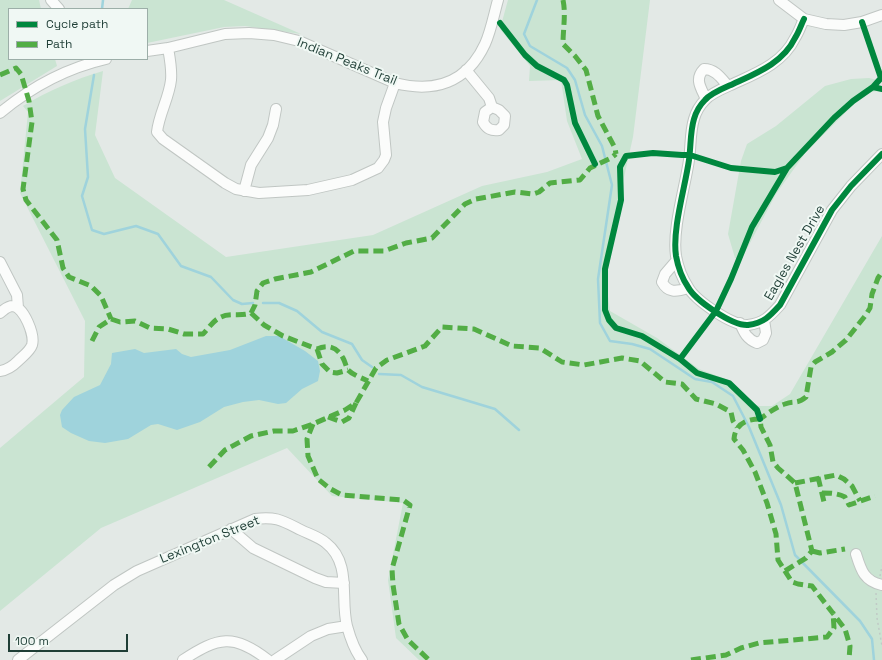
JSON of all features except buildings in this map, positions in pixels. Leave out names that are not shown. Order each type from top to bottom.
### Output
[{"type":"street","points":[[51,0],[58,8]]},
{"type":"street","name":"Indian Peaks Trail","points":[[148,51],[168,48],[225,34],[249,33],[274,35],[299,41],[395,83],[412,87],[428,87],[445,84],[457,77],[476,59],[485,44],[498,0]]},
{"type":"street","points":[[779,0],[804,18],[826,24],[844,25],[862,22],[882,15]]},
{"type":"street","points":[[764,320],[766,333],[763,340],[757,343],[750,340],[743,332],[740,324],[712,309],[688,288],[680,272],[677,260],[675,236],[689,162],[691,130],[695,117],[706,99],[728,86],[764,69],[776,61],[790,47],[804,18]]},
{"type":"street","points":[[168,48],[171,64],[171,80],[157,132],[163,139],[225,183],[244,191],[258,193],[308,190],[352,180],[378,168],[386,155],[383,122],[386,108],[395,83]]},
{"type":"street","points":[[0,113],[32,90],[81,63],[100,60]]},
{"type":"street","points":[[706,99],[698,80],[699,73],[704,69],[712,70],[728,86]]},
{"type":"street","points":[[466,70],[489,98],[492,107]]},
{"type":"street","points":[[244,191],[251,164],[268,138],[273,126],[276,109]]},
{"type":"street","name":"Eagles Nest Drive","points":[[740,324],[746,325],[764,320],[768,318],[780,305],[832,210],[851,186],[882,154]]},
{"type":"street","points":[[677,260],[665,274],[662,282],[666,288],[670,290],[688,288]]},
{"type":"street","points":[[0,262],[17,295],[18,308],[33,334],[33,344],[30,350],[10,368],[0,371]]},
{"type":"street","points":[[0,314],[8,306],[18,308]]},
{"type":"street","name":"Lexington Street","points":[[18,660],[114,585],[137,571],[255,519],[267,517],[279,519],[326,542],[335,552],[341,564],[347,626],[362,660]]},
{"type":"street","points":[[231,529],[253,548],[315,578],[326,582],[344,583]]},
{"type":"street","points":[[856,554],[860,568],[867,579],[879,588]]},
{"type":"street","points":[[275,660],[311,636],[328,629],[347,626]]},
{"type":"street","points":[[183,660],[203,647],[215,642],[229,641],[242,644],[257,651],[268,660]]},
{"type":"path","points":[[879,588],[877,618],[882,646]]},
{"type":"green space","points":[[0,0],[39,0],[41,8],[8,8],[8,60],[55,60],[57,66],[0,101]]},
{"type":"green space","points":[[132,0],[224,0],[301,34],[245,26],[224,27],[148,43],[148,8],[128,8]]},
{"type":"green space","points":[[508,0],[650,0],[633,137],[604,267],[610,311],[657,338],[699,369],[731,381],[750,402],[759,406],[772,406],[790,394],[882,236],[882,660],[419,660],[396,638],[388,580],[403,503],[332,496],[287,448],[101,528],[0,611],[0,448],[84,377],[85,321],[20,193],[28,112],[23,106],[62,86],[103,71],[95,135],[115,178],[226,257],[373,235],[482,186],[547,172],[582,159],[567,121],[561,80],[529,81],[530,66],[500,29]]},
{"type":"green space","points":[[869,78],[877,80],[879,91],[871,92],[854,104],[806,152],[776,194],[741,260],[735,258],[728,234],[741,161],[747,144],[776,126],[825,86],[851,79]]},
{"type":"water","points":[[266,336],[279,336],[305,351],[318,361],[320,371],[318,381],[302,389],[286,403],[278,404],[259,400],[243,402],[224,407],[200,422],[177,430],[158,424],[151,425],[128,439],[105,443],[89,441],[62,427],[60,415],[62,410],[74,397],[100,385],[111,364],[112,353],[135,349],[144,353],[176,349],[182,354],[191,357],[230,350]]},
{"type":"waterway","points":[[102,8],[103,0]]},
{"type":"waterway","points":[[537,0],[524,34],[530,46],[567,68],[575,80],[585,115],[602,146],[612,185],[598,279],[600,323],[610,341],[632,344],[650,349],[695,379],[712,382],[733,396],[749,427],[781,505],[795,555],[860,621],[872,639],[874,660]]},
{"type":"waterway","points":[[94,75],[85,129],[88,177],[82,196],[92,230],[104,234],[136,226],[158,234],[181,266],[211,277],[233,300],[242,304],[253,303]]},
{"type":"waterway","points":[[263,303],[279,303],[297,311],[322,332],[352,344],[362,360],[372,367]]},
{"type":"waterway","points":[[379,374],[401,375],[422,387],[495,409],[519,430]]},
{"type":"marked path","points":[[563,0],[563,44],[586,70],[598,116],[615,148],[616,154]]},
{"type":"marked path","points":[[0,75],[16,68],[21,74],[29,101],[32,122],[23,189],[26,200],[57,240],[63,268],[69,277],[91,286],[101,296],[111,319]]},
{"type":"marked path","points":[[92,341],[99,327],[111,319],[120,322],[135,321],[150,328],[168,329],[184,334],[203,334],[215,321],[223,316],[251,313],[255,305],[257,291],[263,283],[275,279],[311,272],[354,251],[384,251],[406,243],[432,238],[465,204],[476,199],[515,192],[533,194],[539,192],[550,183],[580,180],[590,168],[616,154]]},
{"type":"marked path","points":[[759,416],[760,419],[778,407],[788,403],[798,402],[806,397],[811,367],[815,362],[832,352],[846,340],[865,316],[870,308],[872,294],[882,272]]},
{"type":"marked path","points":[[251,313],[264,325],[283,336],[317,349],[325,347],[335,349],[341,354],[348,370],[368,381]]},
{"type":"marked path","points":[[209,467],[225,450],[251,436],[274,431],[293,431],[345,410],[356,403],[376,368],[387,360],[425,346],[442,327],[474,329],[512,346],[540,348],[562,362],[584,365],[622,358],[640,361],[665,382],[682,384],[696,399],[716,404],[731,412],[733,421],[737,427]]},
{"type":"marked path","points":[[317,349],[322,364],[330,372],[337,373],[348,370]]},
{"type":"marked path","points":[[328,417],[342,422],[349,418],[356,403]]},
{"type":"marked path","points":[[785,571],[806,558],[812,551],[795,483],[773,462],[770,445],[761,427],[760,419],[746,421],[739,426],[734,439],[743,450],[755,472],[767,503],[776,534],[778,560],[792,582],[812,586],[845,629],[850,646],[849,660]]},
{"type":"marked path","points":[[313,424],[307,439],[308,456],[318,479],[329,488],[342,495],[403,500],[410,505],[392,569],[393,585],[399,624],[408,640],[429,660]]},
{"type":"marked path","points":[[795,483],[836,475],[844,479],[852,486],[860,501]]},
{"type":"marked path","points":[[818,477],[825,506]]},
{"type":"marked path","points":[[822,493],[845,497],[849,505],[875,496]]},
{"type":"marked path","points":[[812,551],[820,553],[845,549]]},
{"type":"marked path","points":[[691,660],[726,655],[741,648],[759,643],[827,637],[834,628],[833,612]]},
{"type":"cycle path","points":[[804,19],[790,47],[776,61],[751,76],[711,95],[701,104],[698,109],[692,129],[689,160],[677,221],[675,245],[679,268],[688,287],[698,299],[724,317],[733,321],[748,325],[758,323],[766,318],[780,305],[832,210],[851,186],[882,154]]},
{"type":"cycle path","points":[[862,22],[881,78],[873,87],[882,89]]},
{"type":"cycle path","points":[[500,23],[525,55],[537,66],[564,80],[567,85],[575,123],[595,164]]},
{"type":"cycle path","points":[[680,359],[716,311],[752,227],[787,168],[834,118],[853,101],[873,87]]},
{"type":"cycle path","points":[[760,419],[757,410],[729,383],[697,373],[680,359],[642,336],[616,328],[609,320],[605,310],[605,269],[621,200],[620,167],[626,156],[653,153],[690,155],[731,168],[775,172],[787,168]]}]
